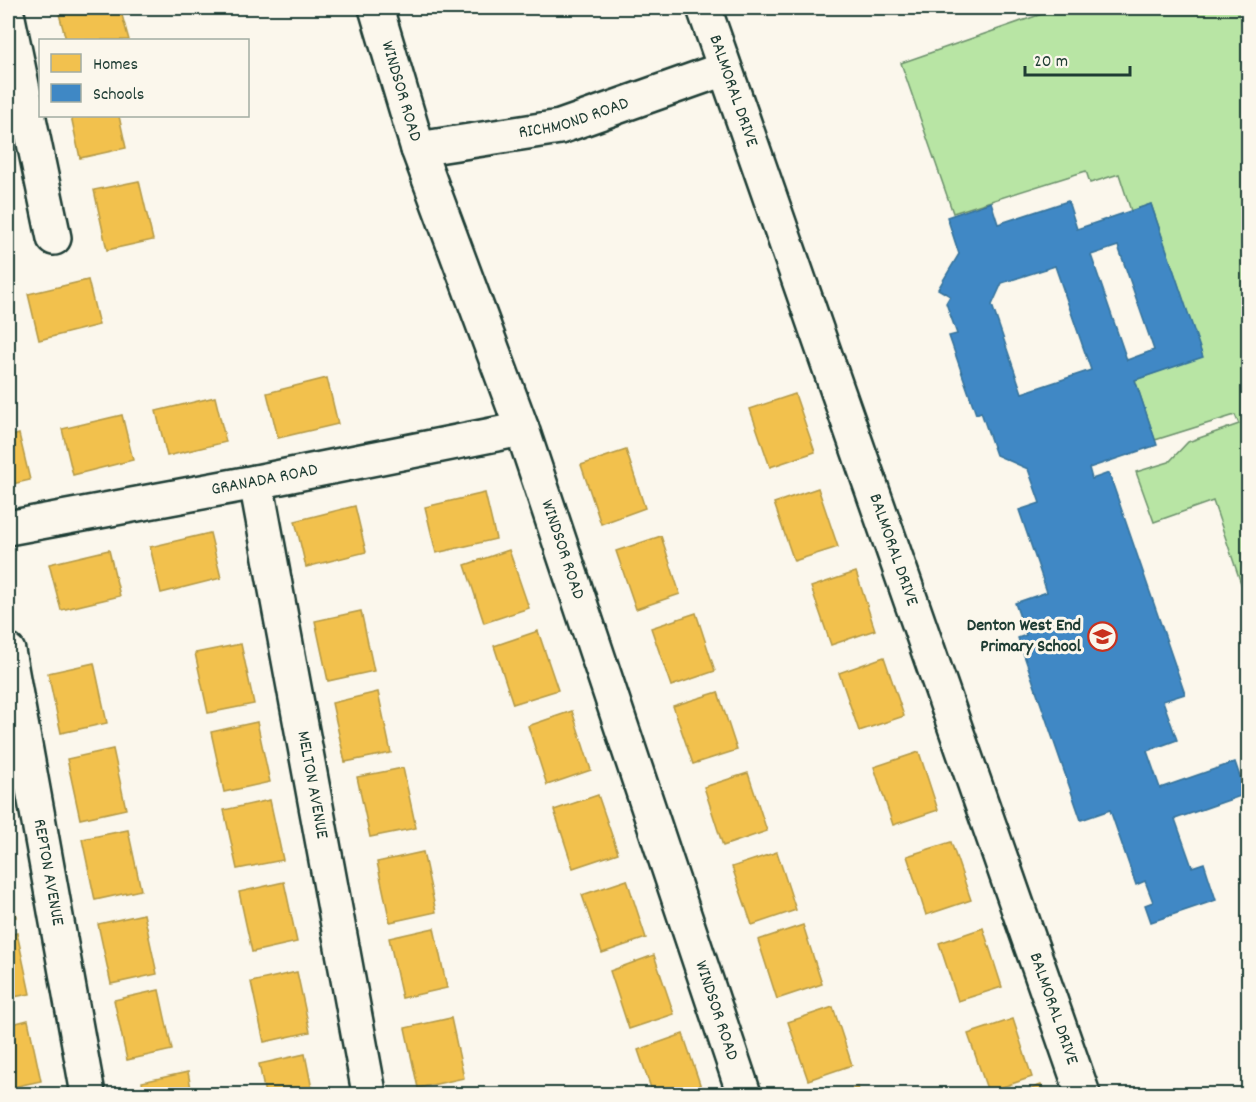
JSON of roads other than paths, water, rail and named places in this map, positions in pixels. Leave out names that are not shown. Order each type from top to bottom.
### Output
[{"type":"street","name":"WINDSOR ROAD","points":[[376,8],[418,149],[522,429],[744,1095]]},
{"type":"street","name":"BALMORAL DRIVE","points":[[704,8],[1083,1095]]},
{"type":"street","points":[[8,18],[54,238]]},
{"type":"street","name":"RICHMOND ROAD","points":[[418,149],[560,127],[724,69]]},
{"type":"street","name":"GRANADA ROAD","points":[[8,528],[522,429]]},
{"type":"street","name":"MELTON AVENUE","points":[[256,482],[368,1087]]},
{"type":"street","name":"REPTON AVENUE","points":[[8,651],[88,1095]]},
{"type":"place","name":"Denton West End Primary School","points":[[1102,636]]}]
